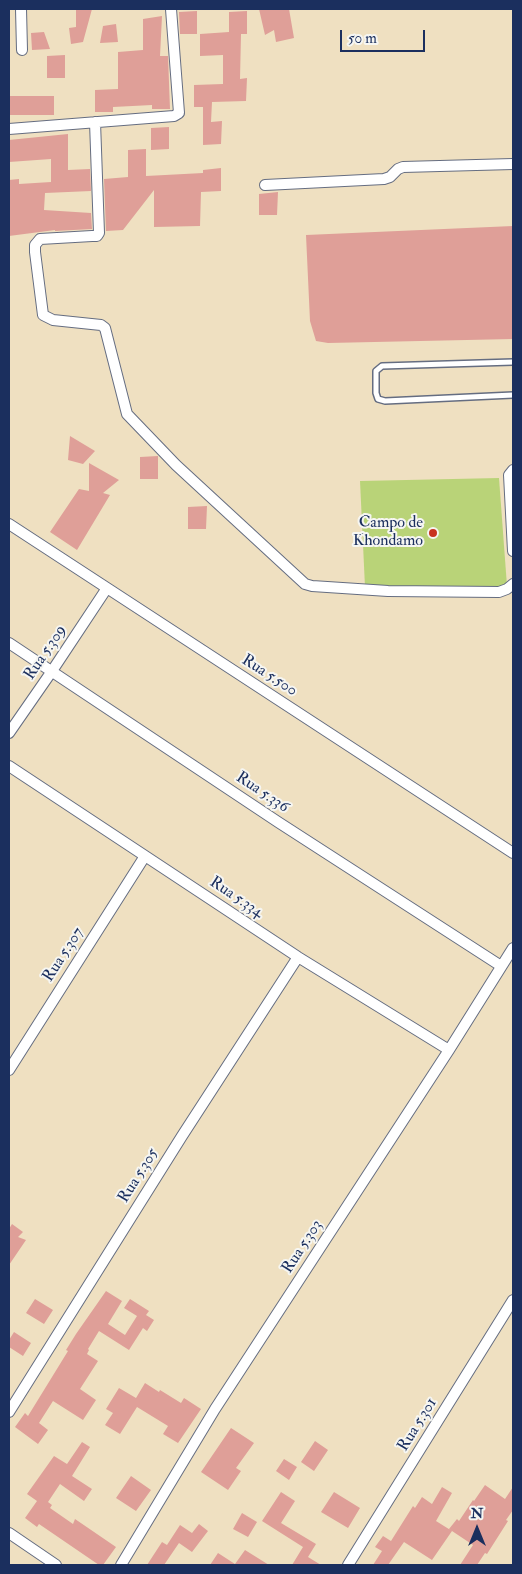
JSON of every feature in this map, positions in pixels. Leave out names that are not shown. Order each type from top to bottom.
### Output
[{"type":"street","points":[[21,9],[22,50]]},
{"type":"street","points":[[9,129],[174,116],[179,113],[171,9]]},
{"type":"street","points":[[95,122],[99,233],[97,236],[40,239],[36,245],[35,252],[43,315],[53,320],[101,325],[105,328],[127,414],[176,465],[304,584],[388,591],[499,592],[507,590],[513,584]]},
{"type":"street","points":[[265,185],[384,179],[402,168],[513,164]]},
{"type":"street","points":[[513,470],[509,474],[513,551]]},
{"type":"street","name":"Rua 5.500","points":[[9,524],[513,853]]},
{"type":"street","name":"Rua 5.309","points":[[9,733],[107,588]]},
{"type":"street","name":"Rua 5.336","points":[[9,643],[278,822],[501,966]]},
{"type":"street","name":"Rua 5.334","points":[[9,766],[298,957],[449,1050]]},
{"type":"street","name":"Rua 5.307","points":[[9,1070],[146,856]]},
{"type":"street","name":"Rua 5.303","points":[[121,1565],[215,1409],[449,1050],[513,948]]},
{"type":"street","name":"Rua 5.305","points":[[9,1412],[182,1136],[298,957]]},
{"type":"street","name":"Rua 5.301","points":[[348,1565],[513,1300]]},
{"type":"street","points":[[9,1533],[56,1565]]},
{"type":"lane","points":[[513,362],[382,366],[376,371],[376,393],[378,399],[385,401],[513,395]]},
{"type":"green space","name":"Campo de Khondamo","points":[[499,478],[507,586],[365,587],[360,481]]},
{"type":"building","points":[[76,9],[92,9],[83,42],[71,44],[69,28],[76,27]]},
{"type":"building","points":[[259,9],[289,9],[294,38],[276,42],[274,30],[265,35]]},
{"type":"building","points":[[197,11],[197,34],[180,34],[179,12]]},
{"type":"building","points":[[247,11],[247,34],[241,34],[240,79],[247,78],[246,101],[212,102],[211,122],[222,121],[221,144],[203,145],[203,107],[194,107],[194,85],[223,84],[223,55],[200,56],[200,34],[229,32],[229,12]]},
{"type":"building","points":[[162,16],[160,56],[168,56],[170,109],[152,109],[152,105],[113,107],[113,112],[95,112],[95,90],[118,89],[118,52],[143,50],[143,19]]},
{"type":"building","points":[[116,24],[118,42],[100,43],[103,26]]},
{"type":"building","points":[[44,32],[50,49],[32,50],[31,33]]},
{"type":"building","points":[[65,55],[65,78],[47,78],[47,56]]},
{"type":"building","points":[[9,96],[54,96],[54,115],[9,115]]},
{"type":"building","points":[[169,127],[169,149],[151,150],[151,128]]},
{"type":"building","points":[[68,134],[68,170],[90,169],[91,191],[45,193],[44,210],[91,213],[92,229],[55,230],[9,236],[9,180],[19,179],[19,184],[51,182],[51,159],[9,162],[9,140]]},
{"type":"building","points":[[146,149],[146,176],[203,173],[203,170],[221,168],[221,191],[201,192],[200,226],[154,227],[154,190],[123,230],[106,231],[104,179],[128,177],[128,150]]},
{"type":"building","points":[[278,192],[277,215],[259,215],[259,194]]},
{"type":"building","points":[[513,226],[513,339],[328,343],[316,341],[310,321],[306,235]]},
{"type":"building","points":[[70,436],[95,451],[83,464],[68,460]]},
{"type":"building","points":[[158,456],[158,479],[140,479],[140,457]]},
{"type":"building","points":[[89,463],[119,480],[103,493],[110,495],[77,550],[50,532],[79,489],[89,491]]},
{"type":"building","points":[[207,506],[206,529],[188,529],[188,507]]},
{"type":"building","points":[[12,1224],[23,1232],[18,1237],[26,1240],[9,1265],[9,1229]]},
{"type":"building","points":[[106,1291],[122,1301],[108,1324],[125,1335],[137,1316],[124,1308],[130,1299],[149,1311],[146,1315],[154,1320],[147,1331],[143,1328],[129,1350],[99,1331],[87,1354],[98,1361],[80,1389],[96,1400],[83,1420],[53,1401],[39,1423],[48,1430],[38,1444],[15,1427],[25,1413],[28,1416],[68,1351],[66,1350]]},
{"type":"building","points":[[35,1299],[53,1310],[44,1324],[26,1313]]},
{"type":"building","points":[[14,1332],[31,1343],[23,1356],[9,1347],[9,1340]]},
{"type":"building","points":[[145,1383],[181,1403],[184,1398],[201,1409],[178,1443],[163,1434],[168,1426],[137,1407],[120,1434],[105,1425],[113,1413],[106,1409],[119,1388],[136,1398]]},
{"type":"building","points":[[231,1428],[254,1443],[236,1468],[241,1471],[228,1490],[201,1472]]},
{"type":"building","points":[[315,1441],[328,1450],[314,1471],[301,1462]]},
{"type":"building","points":[[82,1442],[90,1447],[72,1476],[92,1489],[84,1501],[60,1484],[48,1502],[52,1505],[50,1508],[73,1524],[75,1519],[116,1547],[103,1565],[99,1565],[39,1524],[37,1527],[25,1518],[37,1501],[27,1494],[54,1456],[67,1464]]},
{"type":"building","points":[[284,1459],[297,1467],[289,1480],[276,1471]]},
{"type":"building","points":[[131,1476],[151,1490],[136,1511],[116,1498]]},
{"type":"building","points":[[485,1485],[505,1499],[513,1487],[513,1510],[487,1554],[485,1553],[477,1565],[460,1565],[473,1545],[449,1529],[457,1519],[459,1521]]},
{"type":"building","points":[[442,1487],[452,1493],[436,1521],[452,1531],[432,1560],[404,1542],[388,1565],[373,1565],[382,1551],[375,1547],[383,1536],[391,1541],[413,1506],[415,1508],[422,1497],[432,1504]]},
{"type":"building","points":[[281,1492],[295,1501],[281,1523],[316,1544],[308,1557],[321,1565],[292,1565],[303,1547],[262,1521]]},
{"type":"building","points":[[334,1492],[360,1508],[348,1528],[321,1512]]},
{"type":"building","points":[[242,1513],[257,1522],[248,1537],[233,1529]]},
{"type":"building","points":[[199,1524],[208,1531],[192,1552],[179,1543],[164,1565],[147,1565],[162,1542],[167,1545],[180,1525],[192,1533]]},
{"type":"building","points":[[245,1550],[269,1565],[210,1565],[218,1553],[235,1564]]},
{"type":"place","name":"Campo de Khondamo","points":[[433,533]]}]
